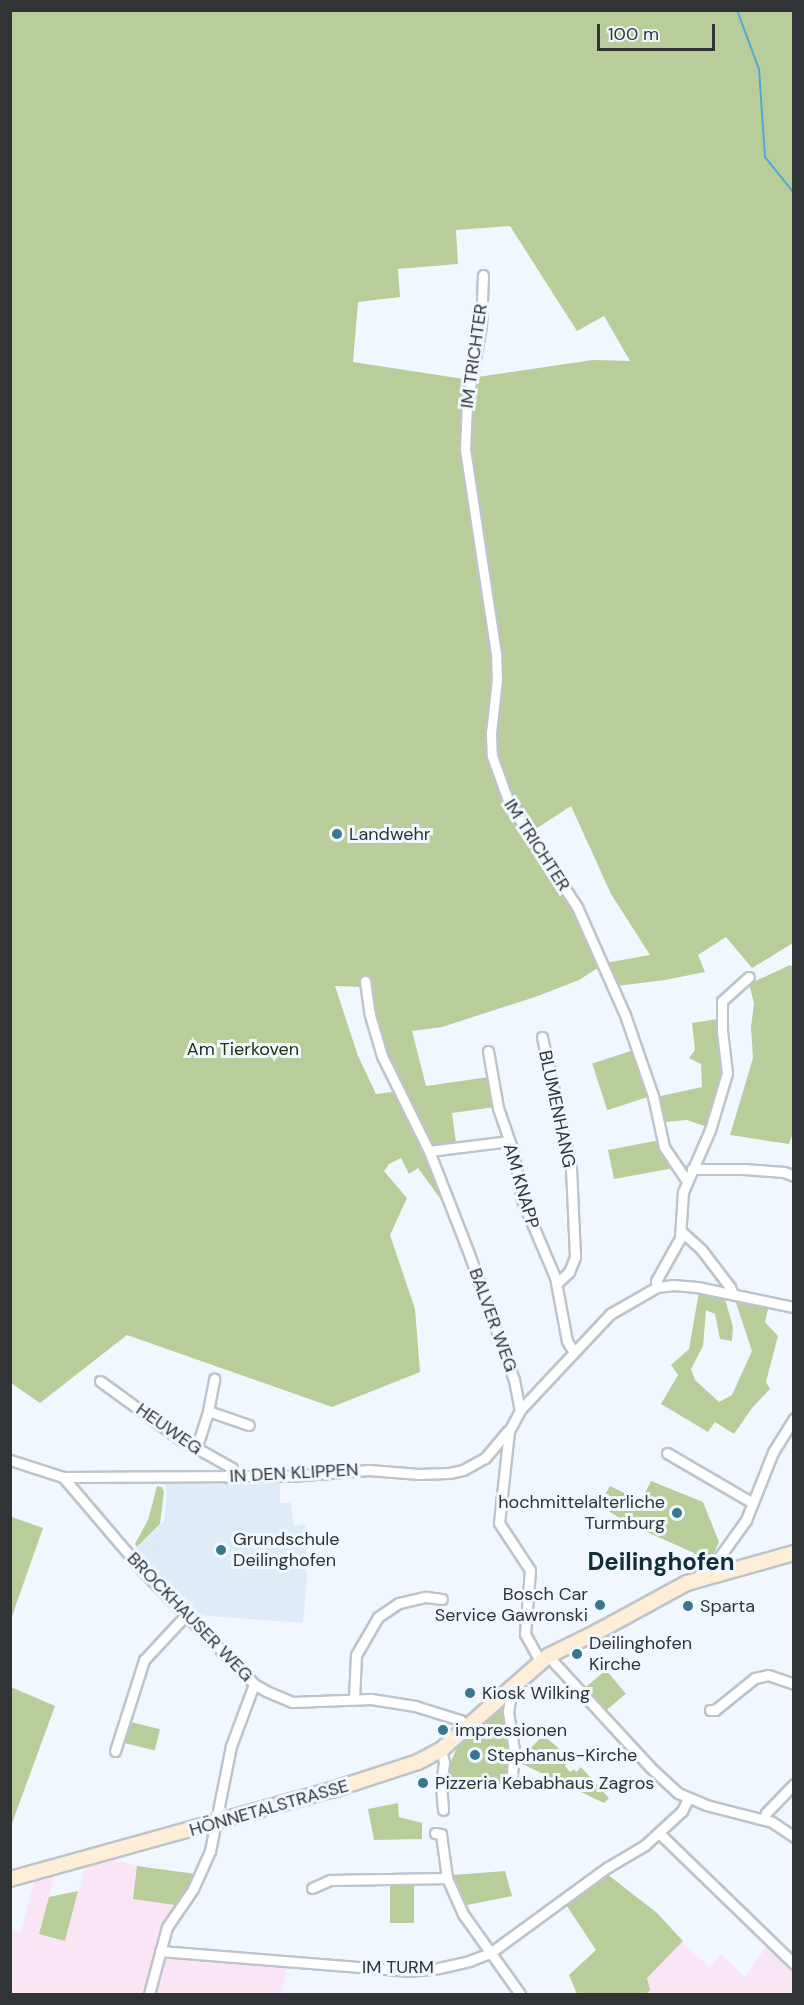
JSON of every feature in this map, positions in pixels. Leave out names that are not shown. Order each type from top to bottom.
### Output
[{"type":"main road","name":"HÖNNETALSTRASSE","points":[[10,1879],[366,1780],[418,1762],[441,1750],[544,1658],[597,1632],[662,1595],[714,1574],[794,1553]]},
{"type":"street","name":"IM TRICHTER","points":[[483,275],[481,325],[466,404],[465,449],[496,653],[497,679],[490,746],[492,756],[508,803],[577,907],[625,1015],[648,1078],[664,1147],[686,1180]]},
{"type":"street","points":[[657,1287],[657,1281],[682,1232],[683,1192],[686,1180],[710,1130],[727,1073],[722,1031],[722,1001],[749,976]]},
{"type":"street","name":"BALVER WEG","points":[[365,981],[370,1016],[382,1056],[429,1151],[510,1369],[520,1410]]},
{"type":"street","name":"BLUMENHANG","points":[[542,1037],[571,1168],[575,1257],[572,1268],[557,1283]]},
{"type":"street","name":"AM KNAPP","points":[[488,1051],[498,1108],[509,1142],[523,1204],[557,1283],[567,1341],[573,1352]]},
{"type":"street","points":[[429,1151],[509,1142]]},
{"type":"street","points":[[692,1169],[744,1169],[784,1172],[794,1176]]},
{"type":"street","points":[[682,1232],[701,1249],[733,1294]]},
{"type":"street","points":[[794,1307],[697,1287],[674,1285],[657,1287],[610,1314],[520,1410],[509,1431],[499,1523],[530,1570],[525,1634],[544,1658],[656,1773],[688,1798],[764,1819],[794,1837]]},
{"type":"street","points":[[196,1449],[208,1411],[214,1379]]},
{"type":"street","name":"HEUWEG","points":[[100,1381],[196,1449],[232,1468],[228,1477]]},
{"type":"street","points":[[208,1411],[249,1425]]},
{"type":"street","points":[[714,1574],[713,1566],[746,1520],[773,1452],[794,1418]]},
{"type":"street","name":"IN DEN KLIPPEN","points":[[63,1477],[162,1474],[228,1477],[290,1476],[369,1470],[418,1474],[449,1473],[463,1470],[485,1458],[509,1431]]},
{"type":"street","points":[[667,1453],[753,1503]]},
{"type":"street","points":[[10,1460],[63,1477]]},
{"type":"street","name":"BROCKHAUSER WEG","points":[[63,1477],[136,1563],[254,1684],[280,1699],[292,1702],[354,1699],[415,1706],[460,1720],[467,1727]]},
{"type":"street","points":[[354,1699],[357,1655],[378,1617],[399,1603],[426,1597],[442,1599]]},
{"type":"street","points":[[115,1750],[144,1660],[186,1616]]},
{"type":"street","points":[[710,1710],[715,1710],[755,1678],[768,1675],[794,1684]]},
{"type":"street","points":[[148,1995],[167,1927],[193,1889],[205,1864],[234,1735],[254,1684]]},
{"type":"street","points":[[505,1693],[510,1699],[508,1712],[514,1751],[511,1785]]},
{"type":"street","points":[[441,1750],[443,1810]]},
{"type":"street","points":[[764,1819],[766,1813],[794,1784]]},
{"type":"street","name":"IM TURM","points":[[160,1951],[407,1971],[439,1968],[490,1953],[608,1867],[659,1833],[682,1811],[688,1798]]},
{"type":"street","points":[[435,1833],[441,1834],[447,1878],[463,1914],[520,1995]]},
{"type":"street","points":[[659,1833],[794,1964]]},
{"type":"street","points":[[312,1888],[330,1880],[447,1878]]},
{"type":"shaded area","name":"Grundschule Deilinghofen","points":[[164,1481],[280,1481],[280,1503],[291,1503],[294,1526],[305,1524],[307,1580],[303,1623],[195,1615],[133,1552],[164,1521],[167,1492]]},
{"type":"shaded area","points":[[109,1858],[137,1866],[133,1899],[177,1906],[144,1994],[11,1994],[10,1930],[21,1932],[36,1875],[56,1870],[39,1934],[65,1941],[86,1863]]},
{"type":"shaded area","points":[[682,1942],[709,1967],[721,1954],[745,1977],[768,1944],[793,1969],[793,1994],[646,1994],[650,1990],[647,1978]]},
{"type":"shaded area","points":[[163,1955],[287,1966],[281,1994],[155,1994]]},
{"type":"green space","name":"Am Tierkoven","points":[[10,11],[793,11],[793,943],[752,968],[726,937],[698,955],[705,972],[617,986],[605,963],[650,955],[611,894],[571,806],[531,832],[579,903],[601,966],[579,980],[538,996],[442,1027],[412,1031],[426,1086],[489,1077],[495,1107],[452,1113],[456,1143],[429,1150],[382,1064],[367,1023],[362,987],[335,986],[358,1056],[376,1094],[392,1092],[427,1154],[445,1199],[442,1201],[418,1168],[409,1174],[401,1158],[389,1164],[384,1171],[407,1198],[390,1235],[415,1309],[420,1372],[332,1407],[127,1335],[40,1403],[11,1383]],"holes":[[[510,226],[577,331],[604,316],[630,361],[593,360],[464,379],[353,362],[358,302],[400,297],[398,269],[458,264],[456,230]]]},
{"type":"green space","points":[[790,965],[794,968],[793,1133],[789,1144],[730,1135],[753,1058],[751,1027],[754,1003],[749,984]]},
{"type":"green space","points":[[718,1019],[725,1071],[707,1127],[687,1120],[663,1122],[656,1097],[702,1087],[701,1064],[689,1058],[695,1050],[692,1023]]},
{"type":"green space","points":[[634,1050],[649,1097],[607,1110],[592,1064]]},
{"type":"green space","points":[[660,1140],[674,1168],[614,1179],[608,1150]]},
{"type":"green space","points":[[699,1292],[724,1296],[733,1327],[732,1341],[720,1339],[715,1314],[706,1310],[703,1346],[691,1369],[695,1380],[719,1402],[732,1395],[752,1351],[734,1297],[769,1305],[765,1322],[778,1336],[766,1382],[770,1389],[752,1408],[734,1434],[715,1422],[708,1432],[661,1404],[678,1375],[671,1365],[689,1349]]},
{"type":"green space","points":[[651,1481],[703,1502],[719,1542],[708,1567],[699,1570],[694,1553],[629,1524],[599,1505],[610,1486],[641,1501]]},
{"type":"green space","points":[[157,1486],[162,1487],[164,1492],[160,1524],[137,1547],[135,1544],[148,1520]]},
{"type":"green space","points":[[12,1517],[43,1528],[11,1619],[10,1521]]},
{"type":"green space","points":[[606,1670],[626,1694],[603,1713],[583,1689]]},
{"type":"green space","points":[[11,1687],[55,1706],[11,1826]]},
{"type":"green space","points":[[503,1707],[509,1735],[511,1770],[508,1784],[478,1785],[444,1779],[457,1747]]},
{"type":"green space","points":[[127,1721],[160,1729],[155,1751],[122,1742]]},
{"type":"green space","points":[[543,1735],[569,1757],[565,1766],[570,1772],[574,1769],[576,1772],[581,1767],[609,1798],[604,1803],[518,1762]]},
{"type":"green space","points":[[398,1803],[399,1817],[422,1823],[422,1839],[374,1840],[368,1809]]},
{"type":"green space","points":[[137,1866],[196,1874],[175,1905],[133,1899]]},
{"type":"green space","points":[[505,1871],[512,1896],[467,1905],[453,1875]]},
{"type":"green space","points":[[607,1874],[657,1913],[683,1941],[647,1978],[650,1990],[646,1994],[577,1994],[569,1975],[596,1950],[565,1903]]},
{"type":"green space","points":[[390,1880],[414,1880],[414,1923],[390,1923]]},
{"type":"green space","points":[[78,1891],[65,1941],[39,1934],[49,1897]]},
{"type":"waterway","points":[[737,10],[759,69],[765,157],[794,193]]},
{"type":"place","name":"Landwehr","points":[[337,834]]},
{"type":"place","name":"hochmittelalterliche Turmburg","points":[[677,1513]]},
{"type":"place","name":"Grundschule Deilinghofen","points":[[221,1550]]},
{"type":"place","name":"Bosch Car Service Gawronski","points":[[600,1605]]},
{"type":"place","name":"Sparta","points":[[688,1606]]},
{"type":"place","name":"Deilinghofen Kirche","points":[[577,1654]]},
{"type":"place","name":"Kiosk Wilking","points":[[470,1693]]},
{"type":"place","name":"impressionen","points":[[443,1730]]},
{"type":"place","name":"Stephanus-Kirche","points":[[475,1755]]},
{"type":"place","name":"Pizzeria Kebabhaus Zagros","points":[[423,1783]]},
{"type":"district","name":"Deilinghofen","points":[[661,1562]]}]
